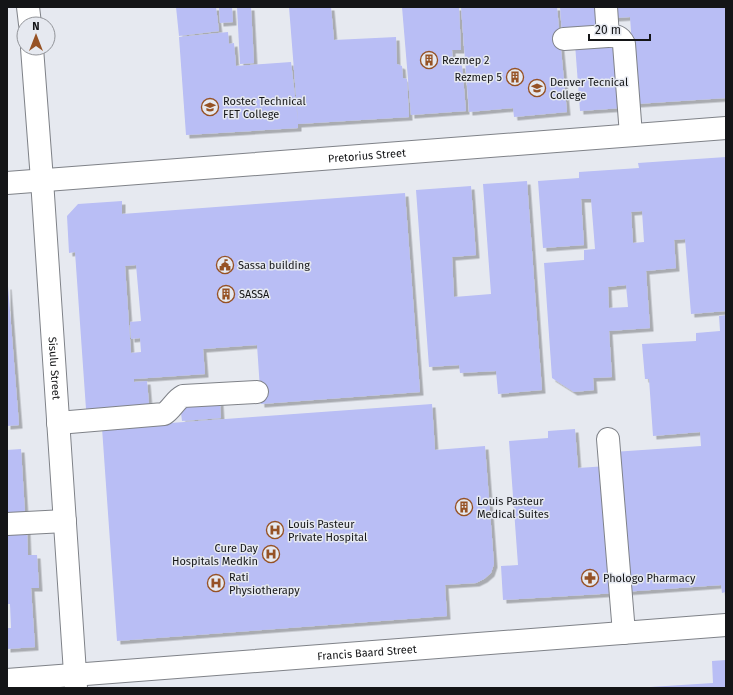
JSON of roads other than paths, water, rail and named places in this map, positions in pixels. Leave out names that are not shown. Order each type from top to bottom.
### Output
[{"type":"street","points":[[606,7],[608,36]]},
{"type":"street","points":[[564,39],[608,36],[618,36],[622,39],[624,44],[631,135]]},
{"type":"street","name":"Sisulu Street","points":[[33,56],[75,682]]},
{"type":"street","name":"Pretorius Street","points":[[7,183],[726,128]]},
{"type":"street","points":[[58,423],[164,414],[170,410],[178,399],[184,396],[257,392]]},
{"type":"street","points":[[608,439],[624,633]]},
{"type":"street","points":[[7,524],[64,521]]},
{"type":"street","name":"Francis Baard Street","points":[[7,680],[75,682],[726,625]]},
{"type":"place","name":"Rezmep 2","points":[[429,60]]},
{"type":"place","name":"Rezmep 5","points":[[515,77]]},
{"type":"place","name":"Denver Tecnical College","points":[[537,88]]},
{"type":"place","name":"Rostec Technical FET College","points":[[210,107]]},
{"type":"place","name":"Sassa building","points":[[225,265]]},
{"type":"place","name":"SASSA","points":[[226,294]]},
{"type":"place","name":"Louis Pasteur Medical Suites","points":[[464,507]]},
{"type":"place","name":"Louis Pasteur Private Hospital","points":[[275,530]]},
{"type":"place","name":"Cure Day Hospitals Medkin","points":[[271,554]]},
{"type":"place","name":"Phologo Pharmacy","points":[[590,578]]},
{"type":"place","name":"Rati Physiotherapy","points":[[216,583]]}]
